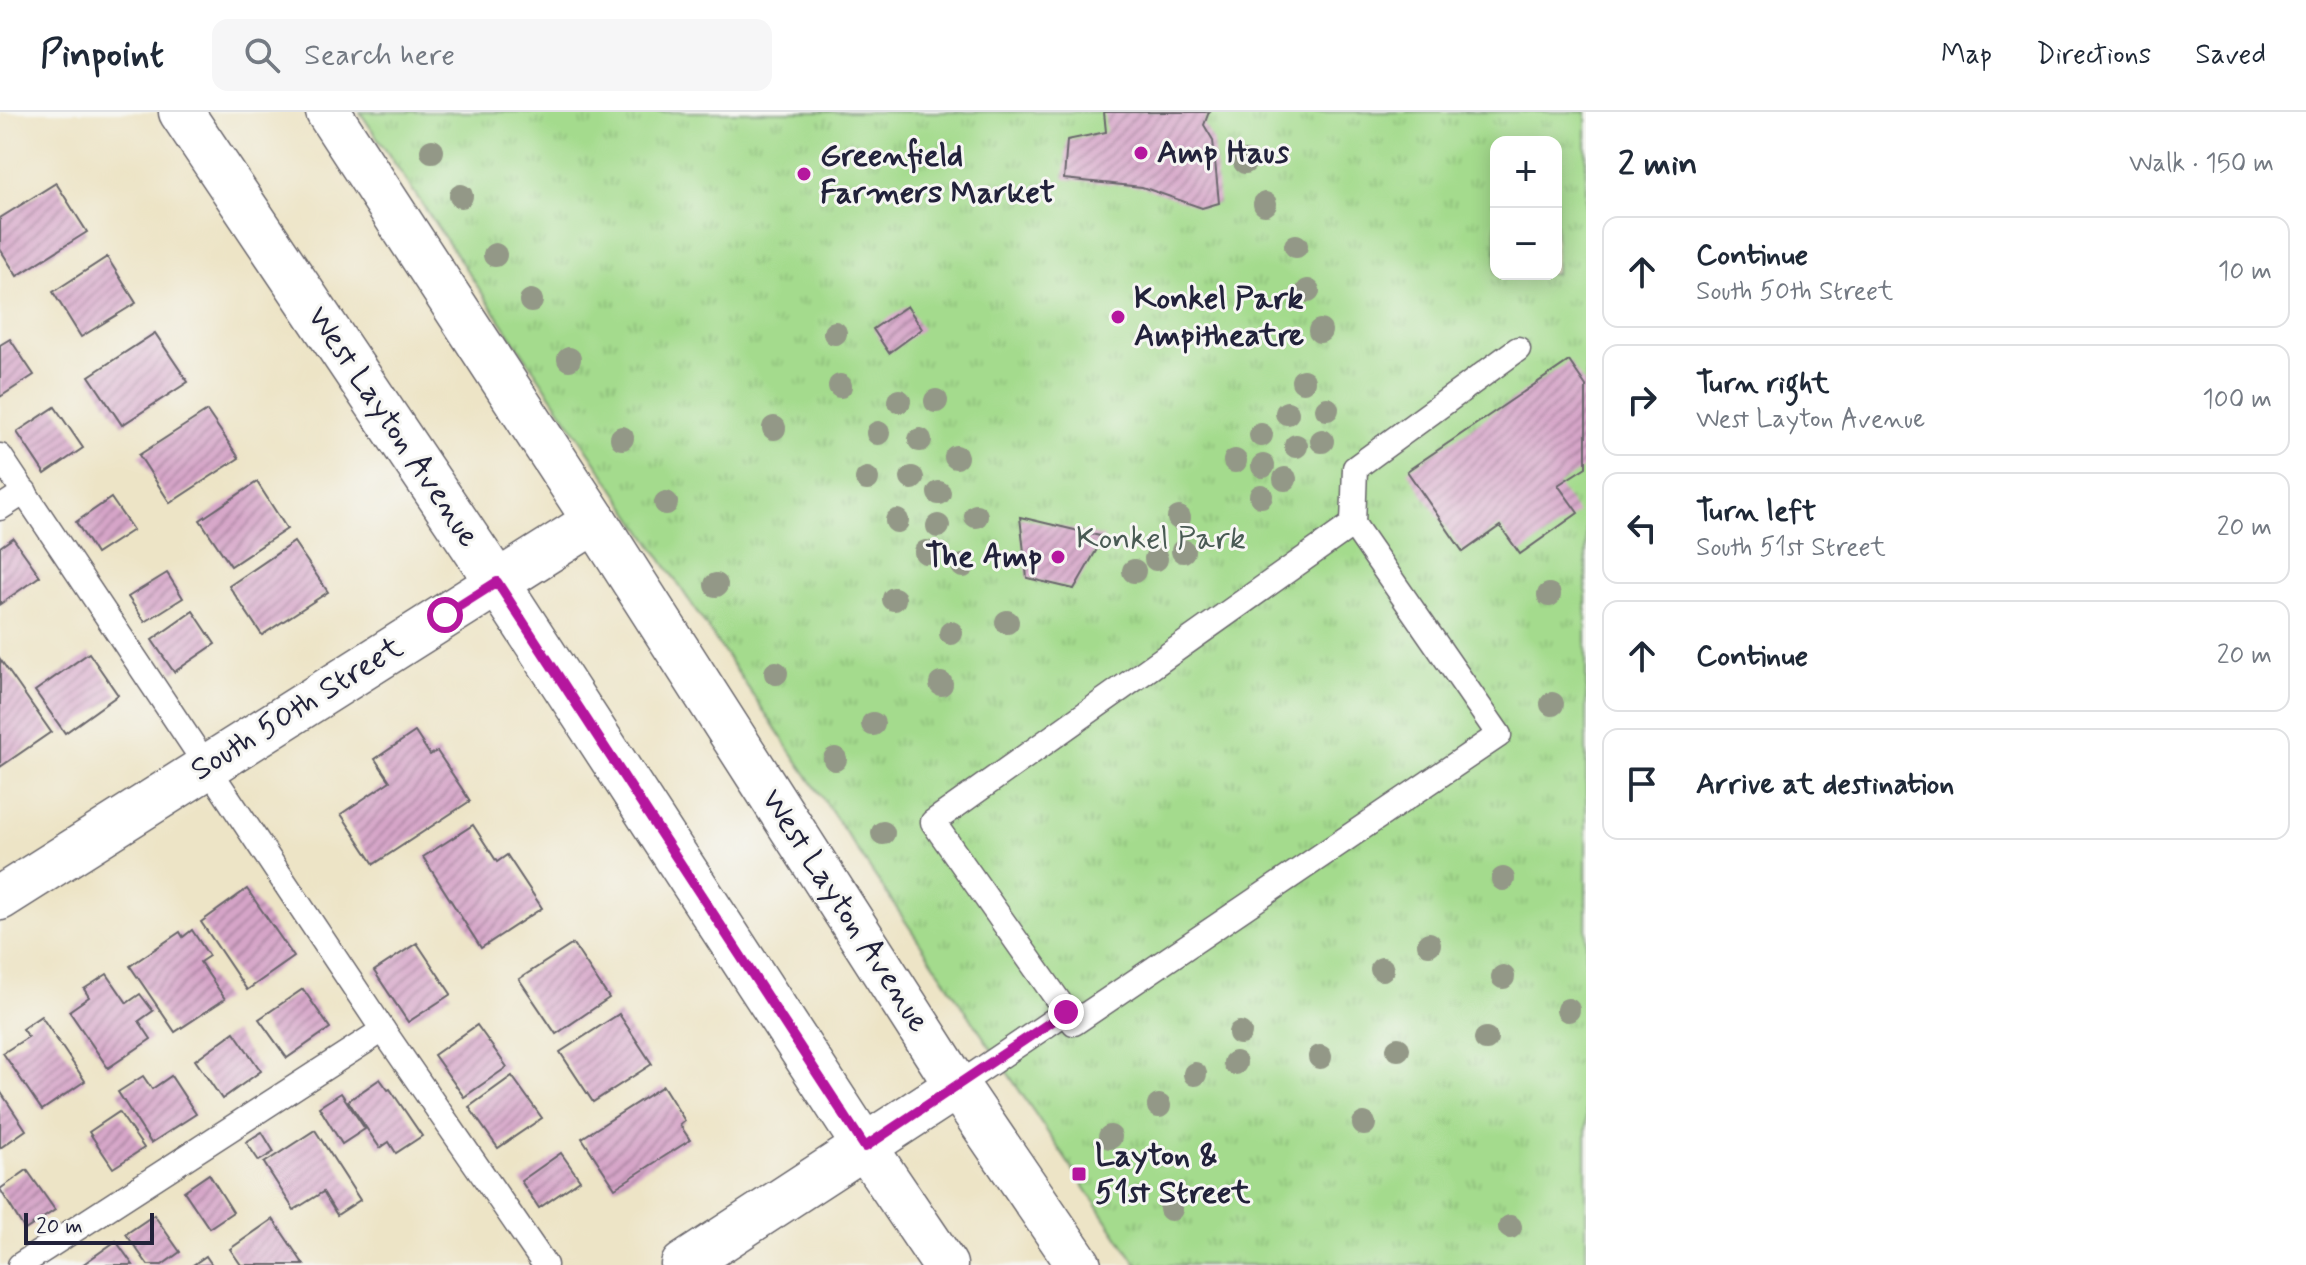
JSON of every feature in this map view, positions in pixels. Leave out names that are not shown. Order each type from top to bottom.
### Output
[{"type":"main road","name":"West Layton Avenue","points":[[181,112],[497,582],[945,1265]]},
{"type":"main road","name":"West Layton Avenue","points":[[328,112],[595,521],[957,1086],[1079,1265]]},
{"type":"main road","name":"South 50th Street","points":[[0,898],[595,521]]},
{"type":"main road","points":[[683,1265],[957,1086]]},
{"type":"lane","points":[[1353,524],[933,822],[1074,1023],[1499,735],[1353,524],[1355,468],[1518,349]]},
{"type":"lane","points":[[0,456],[383,1030],[545,1265]]},
{"type":"lane","points":[[0,508],[25,492]]},
{"type":"lane","points":[[957,1086],[1066,1012]]},
{"type":"lane","points":[[20,1265],[383,1030]]},
{"type":"green space","name":"Konkel Park","points":[[360,112],[1586,112],[1586,1265],[1137,1265]]},
{"type":"building","name":"Amp Haus","points":[[1104,112],[1209,112],[1204,125],[1213,140],[1219,203],[1202,208],[1142,187],[1064,179],[1067,140],[1106,132]]},
{"type":"building","points":[[56,183],[87,232],[17,276],[0,249],[0,218]]},
{"type":"building","points":[[107,257],[136,303],[81,337],[53,292]]},
{"type":"building","points":[[907,306],[922,329],[889,353],[873,329]]},
{"type":"building","points":[[155,333],[188,382],[122,425],[89,376]]},
{"type":"building","points":[[10,339],[34,375],[0,397],[0,345]]},
{"type":"building","points":[[1569,361],[1586,386],[1586,467],[1558,485],[1578,513],[1520,554],[1500,526],[1463,552],[1407,471]]},
{"type":"building","points":[[55,407],[83,448],[45,474],[17,432]]},
{"type":"building","points":[[207,411],[239,458],[170,503],[139,455]]},
{"type":"building","points":[[257,482],[287,529],[231,566],[200,520]]},
{"type":"building","points":[[111,498],[133,530],[96,554],[76,522]]},
{"type":"building","name":"The Amp","points":[[1020,517],[1104,537],[1074,589],[1027,578]]},
{"type":"building","points":[[13,538],[40,576],[0,604],[0,547]]},
{"type":"building","points":[[294,542],[328,592],[262,635],[229,586]]},
{"type":"building","points":[[167,573],[183,598],[145,622],[128,597]]},
{"type":"building","points":[[193,611],[215,644],[174,672],[152,640]]},
{"type":"building","points":[[89,653],[118,695],[65,733],[35,691]]},
{"type":"building","points":[[0,659],[51,732],[0,767]]},
{"type":"building","points":[[415,732],[430,755],[437,751],[470,801],[374,864],[341,814],[390,781],[375,759]]},
{"type":"building","points":[[473,825],[497,862],[507,855],[542,908],[481,948],[423,857]]},
{"type":"building","points":[[247,889],[294,957],[247,990],[201,922]]},
{"type":"building","points":[[192,930],[209,956],[200,962],[225,999],[175,1032],[130,966],[180,932],[183,937]]},
{"type":"building","points":[[417,943],[451,994],[408,1022],[374,971]]},
{"type":"building","points":[[573,944],[609,998],[556,1034],[519,979]]},
{"type":"building","points":[[107,974],[127,1003],[140,994],[153,1011],[139,1021],[151,1039],[108,1068],[69,1011],[89,997],[84,989]]},
{"type":"building","points":[[303,989],[330,1028],[287,1058],[259,1019]]},
{"type":"building","points":[[619,1014],[652,1064],[593,1102],[560,1052]]},
{"type":"building","points":[[41,1016],[85,1081],[42,1110],[3,1053],[28,1037],[22,1029]]},
{"type":"building","points":[[477,1025],[507,1067],[464,1097],[434,1055]]},
{"type":"building","points":[[234,1032],[261,1071],[222,1099],[195,1060]]},
{"type":"building","points":[[143,1076],[152,1089],[171,1076],[196,1114],[151,1143],[118,1092]]},
{"type":"building","points":[[512,1076],[542,1118],[498,1148],[469,1107]]},
{"type":"building","points":[[380,1079],[422,1136],[396,1153],[389,1142],[380,1148],[348,1101]]},
{"type":"building","points":[[663,1086],[685,1121],[680,1125],[690,1140],[615,1188],[582,1138]]},
{"type":"building","points":[[0,1091],[26,1130],[0,1148]]},
{"type":"building","points":[[341,1093],[365,1129],[342,1144],[319,1107]]},
{"type":"building","points":[[119,1112],[144,1148],[113,1168],[89,1132]]},
{"type":"building","points":[[315,1130],[360,1200],[337,1215],[323,1192],[294,1210],[264,1163]]},
{"type":"building","points":[[262,1132],[274,1152],[259,1161],[246,1142]]},
{"type":"building","points":[[561,1153],[580,1180],[539,1208],[521,1181]]},
{"type":"building","points":[[27,1170],[55,1210],[25,1230],[0,1189]]},
{"type":"building","points":[[209,1174],[233,1212],[209,1228],[184,1191]]},
{"type":"building","points":[[154,1215],[180,1252],[162,1265],[148,1265],[126,1234]]},
{"type":"building","points":[[273,1219],[304,1265],[241,1265],[230,1249]]},
{"type":"building","points":[[116,1241],[133,1265],[82,1265]]},
{"type":"building","points":[[206,1256],[212,1265],[193,1265]]},
{"type":"place","name":"Amp Haus","points":[[1141,153]]},
{"type":"place","name":"Greenfield Farmers Market","points":[[804,174]]},
{"type":"place","name":"Konkel Park Ampitheatre","points":[[1118,317]]},
{"type":"place","name":"The Amp","points":[[1058,557]]},
{"type":"place","name":"Layton & 51st Street","points":[[1079,1174]]},
{"type":"route","points":[[445,615],[497,582],[865,1147],[1066,1012]]}]
